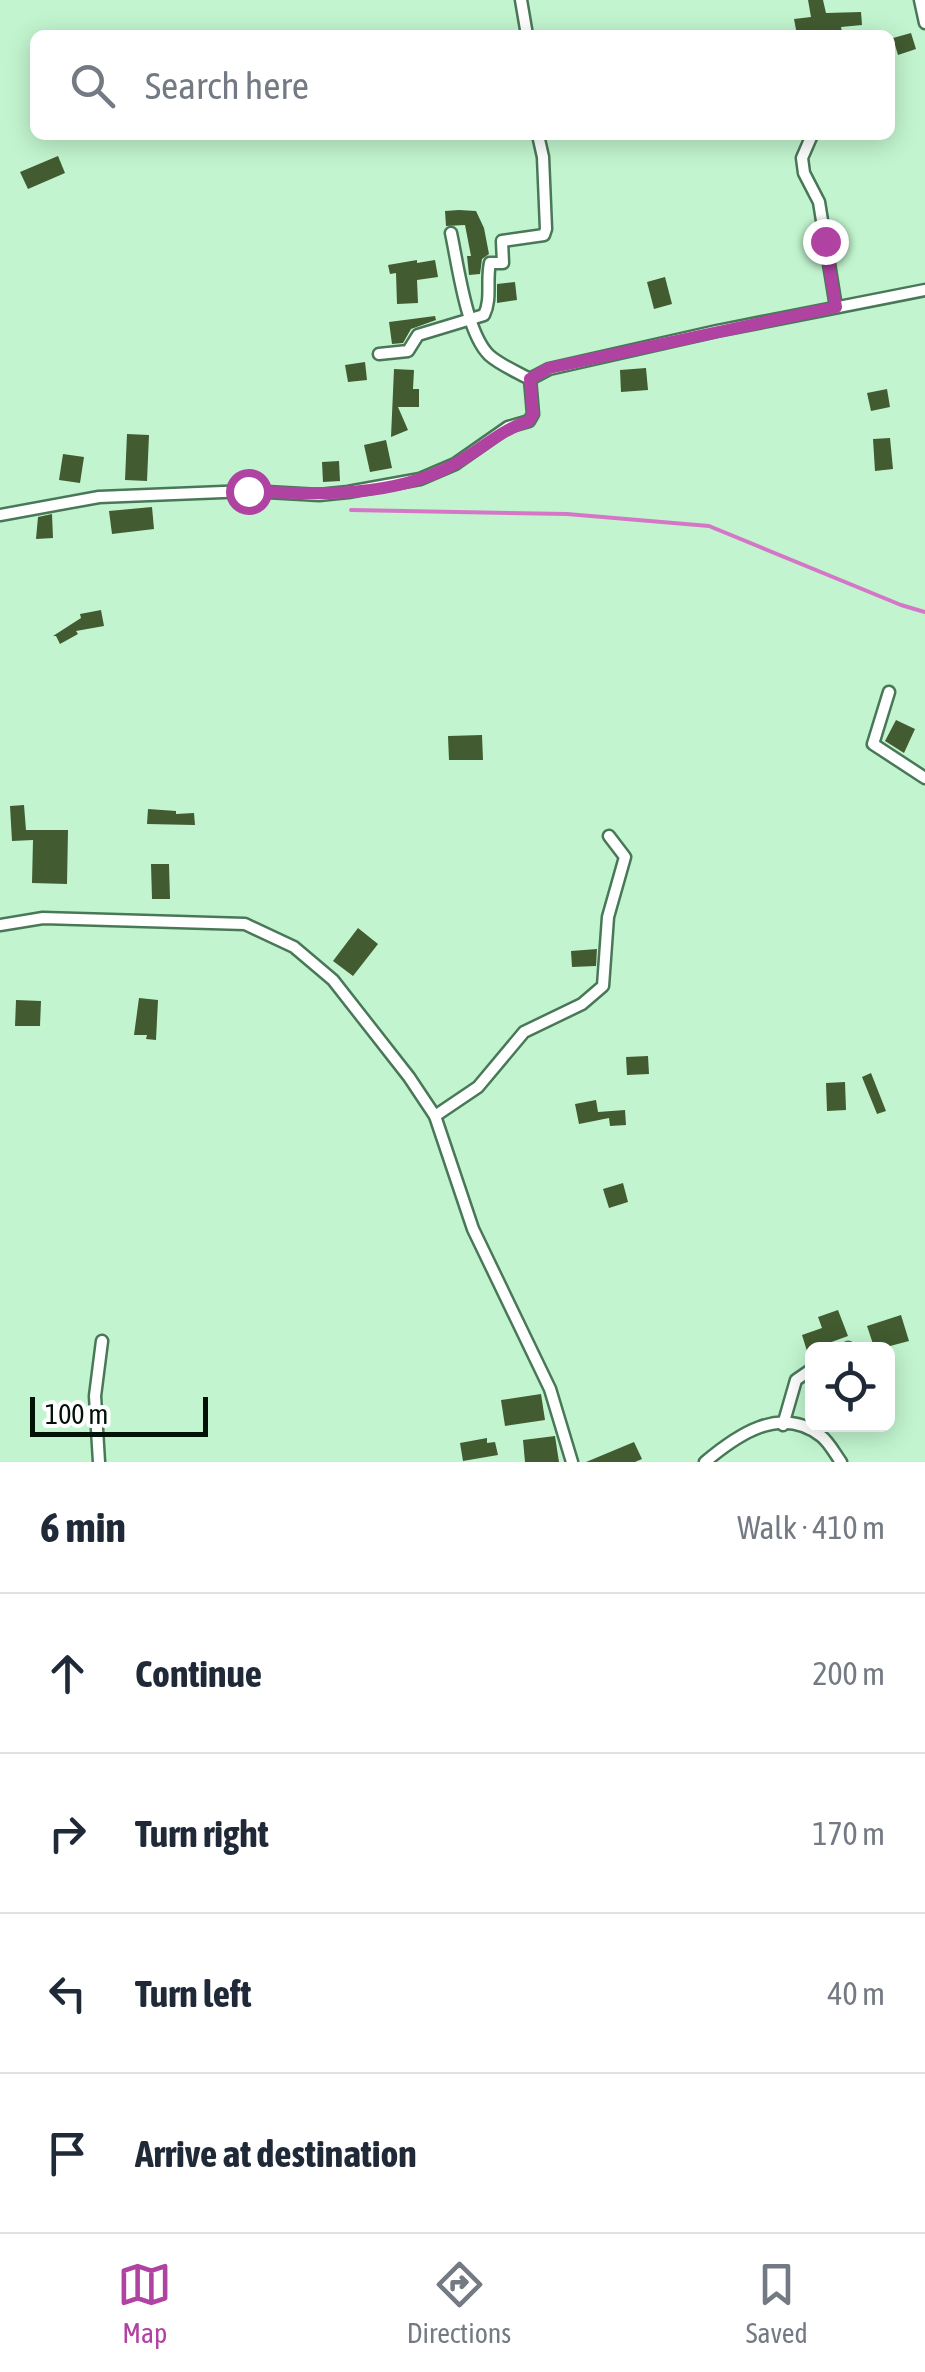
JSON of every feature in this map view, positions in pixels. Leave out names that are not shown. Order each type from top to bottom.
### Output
[{"type":"street","points":[[522,0],[527,30]]},
{"type":"street","points":[[920,0],[925,23]]},
{"type":"street","points":[[379,354],[408,351],[418,335],[472,322],[484,315],[490,304],[486,278],[490,263],[503,263],[502,241],[544,235],[539,140]]},
{"type":"street","points":[[810,140],[802,158],[804,174],[818,202],[836,307]]},
{"type":"street","points":[[450,233],[482,348],[530,379]]},
{"type":"street","points":[[530,379],[549,368],[925,290]]},
{"type":"street","points":[[0,515],[100,497],[248,491],[319,495],[420,479],[455,464],[508,427],[529,421],[533,414],[530,379]]},
{"type":"street","points":[[888,692],[873,744],[925,778]]},
{"type":"street","points":[[434,1116],[478,1086],[524,1032],[582,1004],[604,986],[608,917],[625,857],[609,836]]},
{"type":"street","points":[[0,925],[43,918],[245,924],[294,947],[333,980],[409,1076],[434,1116],[473,1229],[550,1389],[572,1462]]},
{"type":"street","points":[[99,1462],[94,1396],[102,1341]]},
{"type":"street","points":[[783,1425],[796,1380],[805,1374]]},
{"type":"street","points":[[705,1462],[750,1429],[783,1425],[800,1426],[822,1437],[840,1462]]},
{"type":"building","points":[[808,0],[823,0],[826,13],[861,12],[862,25],[841,27],[842,30],[796,30],[794,19],[811,17]]},
{"type":"building","points":[[911,33],[916,49],[898,55],[895,37]]},
{"type":"building","points":[[58,156],[65,173],[28,189],[20,172]]},
{"type":"building","points":[[445,211],[476,211],[484,228],[489,254],[482,259],[480,274],[469,275],[467,256],[471,256],[465,225],[446,226]]},
{"type":"building","points":[[435,260],[438,277],[417,280],[418,303],[397,304],[396,273],[390,274],[388,265]]},
{"type":"building","points":[[665,277],[672,304],[654,309],[647,282]]},
{"type":"building","points":[[515,282],[517,300],[497,303],[497,284]]},
{"type":"building","points":[[435,316],[436,320],[411,329],[403,343],[392,344],[389,322]]},
{"type":"building","points":[[365,362],[367,380],[348,382],[345,365]]},
{"type":"building","points":[[646,368],[648,390],[621,392],[620,370]]},
{"type":"building","points":[[394,369],[414,370],[413,389],[419,389],[419,407],[398,407],[408,430],[391,437]]},
{"type":"building","points":[[887,389],[890,407],[871,411],[867,393]]},
{"type":"building","points":[[127,434],[149,435],[147,481],[125,480]]},
{"type":"building","points":[[890,438],[893,469],[875,471],[873,439]]},
{"type":"building","points":[[386,440],[392,468],[370,472],[364,445]]},
{"type":"building","points":[[63,454],[84,457],[80,483],[59,480]]},
{"type":"building","points":[[339,461],[340,481],[323,482],[322,462]]},
{"type":"building","points":[[152,507],[154,529],[112,534],[109,511]]},
{"type":"building","points":[[52,514],[53,538],[36,539],[38,517]]},
{"type":"building","points":[[101,610],[104,626],[76,631],[78,634],[60,644],[53,636],[81,618],[80,614]]},
{"type":"building","points":[[896,720],[915,729],[904,753],[885,741]]},
{"type":"building","points":[[482,735],[483,760],[449,760],[448,736]]},
{"type":"building","points":[[24,805],[26,830],[68,830],[67,884],[32,883],[33,840],[12,841],[10,806]]},
{"type":"building","points":[[148,809],[194,813],[195,825],[147,824]]},
{"type":"building","points":[[151,864],[169,864],[170,899],[152,899]]},
{"type":"building","points":[[358,928],[378,944],[353,976],[333,961]]},
{"type":"building","points":[[597,949],[596,966],[572,967],[571,951]]},
{"type":"building","points":[[139,998],[158,1000],[156,1040],[134,1035]]},
{"type":"building","points":[[16,1000],[41,1001],[40,1026],[15,1026]]},
{"type":"building","points":[[648,1056],[649,1074],[627,1075],[626,1057]]},
{"type":"building","points":[[871,1073],[886,1111],[877,1114],[862,1077]]},
{"type":"building","points":[[845,1082],[846,1110],[827,1111],[826,1083]]},
{"type":"building","points":[[596,1100],[598,1112],[625,1110],[626,1125],[610,1126],[609,1118],[579,1124],[575,1104]]},
{"type":"building","points":[[623,1183],[628,1202],[609,1208],[603,1189]]},
{"type":"building","points":[[838,1310],[848,1336],[805,1345],[802,1335],[822,1328],[818,1317]]},
{"type":"building","points":[[901,1315],[909,1341],[895,1345],[872,1342],[867,1326]]},
{"type":"building","points":[[541,1394],[545,1420],[505,1426],[501,1400]]},
{"type":"building","points":[[555,1436],[559,1462],[525,1462],[523,1440]]},
{"type":"building","points":[[487,1438],[487,1443],[495,1442],[498,1455],[463,1461],[460,1443]]},
{"type":"building","points":[[634,1442],[642,1459],[635,1462],[586,1462]]},
{"type":"waterway","points":[[351,510],[567,514],[709,526],[925,612]]},
{"type":"route","points":[[248,491],[319,495],[420,479],[455,464],[508,427],[529,421],[533,414],[530,379],[549,368],[836,307],[825,241]]}]
